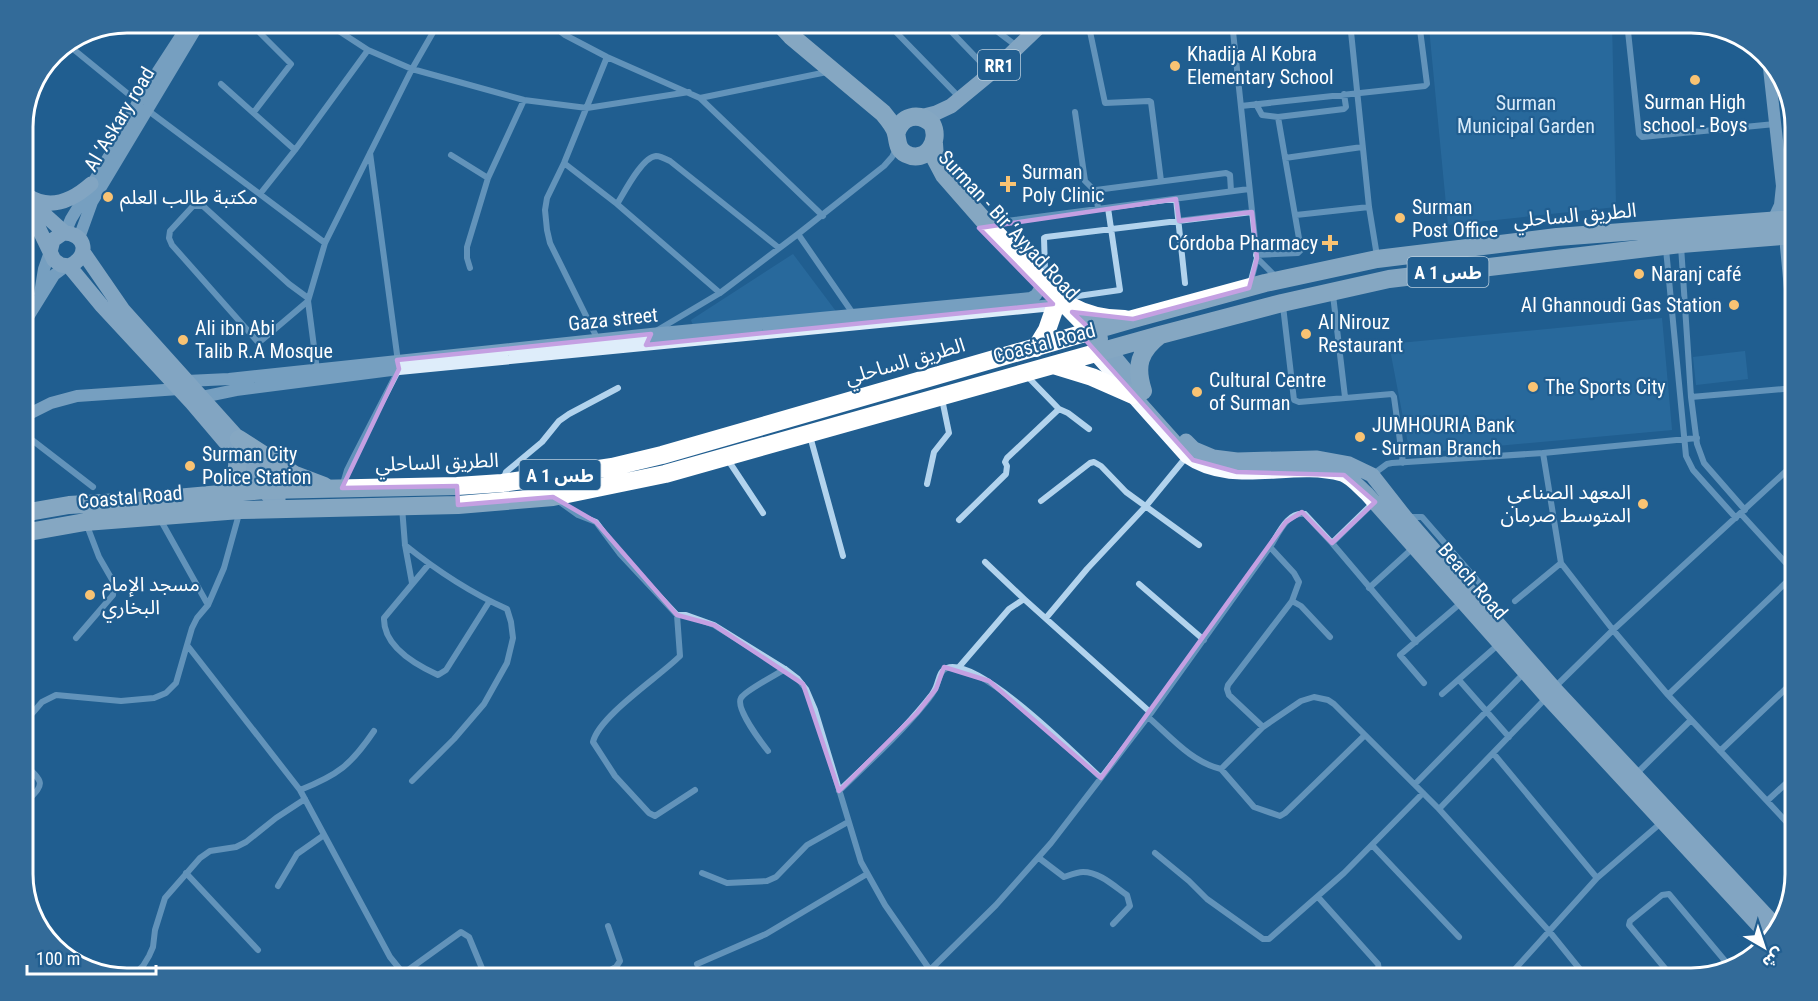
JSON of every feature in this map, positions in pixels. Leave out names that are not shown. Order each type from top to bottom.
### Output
[{"type":"highway","name":"Surman - Bir ‘Ayyad Road","points":[[788,33],[883,113],[904,147],[983,225],[1102,351]]},
{"type":"highway","points":[[799,33],[897,115],[914,117],[932,124],[934,141],[923,154],[904,147],[900,124],[914,117]]},
{"type":"highway","name":"Surman - Bir ‘Ayyad Road","points":[[934,141],[935,158],[940,170],[983,225],[1039,290],[1056,304]]},
{"type":"highway","name":"الطريق الساحلي","points":[[33,511],[69,505],[219,495],[274,496],[335,488],[502,483],[612,467],[662,455],[1249,288],[1377,259],[1557,237],[1785,220]]},
{"type":"highway","name":"Coastal Road","points":[[33,531],[85,522],[240,510],[274,496],[402,507],[553,497],[665,474],[1160,335],[1282,303],[1389,279],[1673,245],[1785,241]]},
{"type":"highway","points":[[1036,348],[1047,330],[1056,304],[1096,316],[1133,320]]},
{"type":"highway","points":[[1053,364],[1138,393],[1139,365],[1143,353],[1150,342],[1160,335]]},
{"type":"highway","points":[[219,495],[226,490],[236,474],[238,447],[295,475],[335,488]]},
{"type":"highway","points":[[458,486],[458,505]]},
{"type":"main road","name":"RR1","points":[[956,102],[1033,33]]},
{"type":"main road","points":[[914,117],[936,113],[956,102]]},
{"type":"main road","points":[[934,141],[942,121],[956,102]]},
{"type":"main road","points":[[33,200],[51,204],[72,199],[92,184]]},
{"type":"main road","points":[[33,205],[76,241],[123,310],[183,385]]},
{"type":"main road","points":[[33,217],[54,260],[67,266],[95,298],[183,385],[238,447],[274,481],[274,496]]},
{"type":"main road","points":[[50,252],[53,240],[76,241]]},
{"type":"main road","points":[[67,266],[78,261],[76,241]]},
{"type":"main road","name":"Beach Road","points":[[1102,351],[1187,456],[1205,467],[1237,472],[1317,471],[1344,475],[1368,494],[1525,672],[1550,692],[1636,774],[1768,917]]},
{"type":"main road","name":"Beach Road","points":[[1138,393],[1194,449],[1204,454],[1238,460],[1316,458],[1349,464],[1372,475],[1405,517],[1485,609],[1550,692],[1662,821],[1751,917]]},
{"type":"street","name":"Al ‘Askary road","points":[[76,241],[92,202],[184,33]]},
{"type":"street","name":"Al ‘Askary road","points":[[76,241],[71,219],[111,153],[193,33]]},
{"type":"street","points":[[254,112],[291,64],[260,33]]},
{"type":"street","points":[[342,33],[368,50],[412,69],[524,100],[587,108],[689,92]]},
{"type":"street","points":[[317,370],[308,300],[325,243],[412,69],[433,33]]},
{"type":"street","points":[[562,33],[607,57],[700,98],[822,216]]},
{"type":"street","points":[[897,33],[956,102]]},
{"type":"street","points":[[953,33],[991,73]]},
{"type":"street","points":[[999,33],[1018,48]]},
{"type":"street","points":[[1090,33],[1105,103],[1151,102],[1161,181]]},
{"type":"street","points":[[1233,33],[1256,257],[1249,288]]},
{"type":"street","points":[[1351,33],[1362,147],[1377,259]]},
{"type":"street","points":[[1240,106],[1426,85],[1420,33]]},
{"type":"street","points":[[1628,33],[1639,134],[1642,137],[1775,124]]},
{"type":"street","points":[[74,50],[143,106],[325,243]]},
{"type":"street","points":[[260,195],[368,50]]},
{"type":"street","points":[[598,340],[550,243],[545,210],[547,198],[564,163],[607,57]]},
{"type":"street","points":[[700,98],[833,70]]},
{"type":"street","points":[[1770,76],[1782,186],[1780,205],[1772,222]]},
{"type":"street","points":[[221,84],[295,150]]},
{"type":"street","points":[[1256,104],[1262,116],[1278,117],[1344,109],[1346,106],[1344,94]]},
{"type":"street","points":[[470,268],[467,247],[488,178],[524,100]]},
{"type":"street","points":[[1075,112],[1085,181],[1095,191],[1098,209]]},
{"type":"street","points":[[1256,257],[1300,252],[1296,215],[1278,117]]},
{"type":"street","points":[[884,166],[904,147]]},
{"type":"street","points":[[648,340],[720,293],[822,216],[904,147]]},
{"type":"street","points":[[1285,158],[1362,147]]},
{"type":"street","points":[[335,488],[350,464],[398,365],[370,152]]},
{"type":"street","points":[[451,154],[488,178]]},
{"type":"street","points":[[617,204],[644,162],[654,156],[659,157],[670,160],[779,248]]},
{"type":"street","points":[[564,163],[617,204],[720,293]]},
{"type":"street","points":[[1095,191],[1226,173],[1230,175],[1231,191]]},
{"type":"street","points":[[1782,186],[1785,190]]},
{"type":"street","points":[[983,225],[1249,189]]},
{"type":"street","points":[[1176,199],[1185,283]]},
{"type":"street","points":[[193,206],[203,206],[308,300],[262,340],[257,341],[172,245],[169,238],[170,231],[193,206]]},
{"type":"street","points":[[1296,215],[1369,207]]},
{"type":"street","points":[[1056,304],[1120,290],[1108,208]]},
{"type":"street","points":[[1046,269],[1044,238],[1252,212]]},
{"type":"street","points":[[798,234],[854,315]]},
{"type":"street","points":[[1673,245],[1696,438],[1704,463],[1741,514]]},
{"type":"street","points":[[1673,245],[1686,456],[1693,470],[1741,514],[1785,563]]},
{"type":"street","points":[[40,297],[44,269],[50,252]]},
{"type":"street","points":[[1256,257],[1280,280]]},
{"type":"street","points":[[33,309],[54,275],[67,266]]},
{"type":"street","name":"Gaza street","points":[[197,400],[236,390],[398,365],[598,340],[648,340],[854,315],[1031,298],[1039,290]]},
{"type":"street","points":[[1333,291],[1345,397]]},
{"type":"street","points":[[1282,303],[1294,400],[1299,402],[1345,397],[1393,396],[1403,463]]},
{"type":"street","name":"Gaza street","points":[[33,412],[51,403],[77,396],[317,370],[398,365],[648,340],[1056,304]]},
{"type":"street","points":[[1023,372],[1059,409],[1089,429]]},
{"type":"street","points":[[502,483],[506,472],[542,442],[559,421],[618,388]]},
{"type":"street","points":[[1691,397],[1785,389]]},
{"type":"street","points":[[927,484],[934,452],[949,433],[941,395]]},
{"type":"street","points":[[959,520],[1006,474],[1007,458],[1059,409]]},
{"type":"street","points":[[808,433],[843,556]]},
{"type":"street","points":[[1372,475],[1387,464],[1543,453],[1696,438]]},
{"type":"street","points":[[33,441],[93,487]]},
{"type":"street","points":[[1543,453],[1561,563],[1668,695],[1785,820]]},
{"type":"street","points":[[1046,618],[1087,568],[1146,506],[1187,456]]},
{"type":"street","points":[[726,457],[763,513]]},
{"type":"street","points":[[1041,501],[1094,462],[1101,466],[1126,492],[1199,545]]},
{"type":"street","points":[[1439,809],[1550,692],[1613,630],[1785,472]]},
{"type":"street","points":[[553,497],[578,515],[596,522],[620,554],[677,615],[680,656],[611,715],[593,742],[615,776],[649,813],[655,816],[695,790]]},
{"type":"street","points":[[1332,543],[1375,502]]},
{"type":"street","points":[[402,507],[405,545],[412,583]]},
{"type":"street","points":[[33,712],[42,702],[56,695],[121,701],[154,698],[166,693],[176,682],[197,618],[208,605],[224,568],[240,510]]},
{"type":"street","points":[[933,968],[1039,858],[1150,715],[1270,548],[1286,522],[1293,516],[1299,513],[1305,514],[1416,642]]},
{"type":"street","points":[[159,516],[208,605]]},
{"type":"street","points":[[76,638],[113,595],[114,589],[114,583],[99,557],[85,522]]},
{"type":"street","points":[[405,545],[429,564],[489,602],[507,609],[513,638],[507,663],[484,704],[454,739],[412,781]]},
{"type":"street","points":[[1369,588],[1414,547]]},
{"type":"street","points":[[1263,727],[1229,695],[1227,689],[1292,601],[1298,579],[1270,548]]},
{"type":"street","points":[[985,562],[1195,758],[1221,769],[1254,807],[1282,815],[1365,735]]},
{"type":"street","points":[[1515,602],[1561,563]]},
{"type":"street","points":[[429,564],[388,612],[383,622],[395,647],[419,665],[438,675],[446,670],[489,602]]},
{"type":"street","points":[[1139,584],[1204,640]]},
{"type":"street","points":[[1668,695],[1785,584]]},
{"type":"street","points":[[958,668],[1009,609],[1024,599]]},
{"type":"street","points":[[1292,601],[1301,606],[1330,637]]},
{"type":"street","points":[[1424,683],[1400,656],[1463,602]]},
{"type":"street","points":[[677,615],[686,615],[714,625],[785,669],[803,684],[811,698],[861,862],[885,905],[930,968]]},
{"type":"street","points":[[1442,694],[1500,644]]},
{"type":"street","points":[[187,645],[300,790],[397,968]]},
{"type":"street","points":[[839,791],[917,713],[936,689],[942,671],[948,667],[958,668],[989,681],[1048,729],[1101,778]]},
{"type":"street","points":[[768,751],[743,713],[740,705],[741,698],[785,669]]},
{"type":"street","points":[[1415,784],[1525,672]]},
{"type":"street","points":[[1459,680],[1509,737]]},
{"type":"street","points":[[1720,751],[1785,690]]},
{"type":"street","points":[[1221,769],[1263,727],[1301,700],[1314,697],[1328,700],[1439,809],[1549,931],[1579,968]]},
{"type":"street","points":[[1636,774],[1691,720]]},
{"type":"street","points":[[300,790],[327,779],[342,768],[360,752],[374,731]]},
{"type":"street","points":[[1493,753],[1597,878]]},
{"type":"street","points":[[33,772],[41,782],[40,788],[33,795]]},
{"type":"street","points":[[1767,801],[1785,785]]},
{"type":"street","points":[[1155,853],[1214,905],[1263,939],[1269,939],[1318,897],[1423,793]]},
{"type":"street","points":[[140,968],[153,947],[155,930],[165,898],[200,858],[210,851],[236,847],[246,842],[305,799]]},
{"type":"street","points":[[1516,968],[1597,878],[1662,821]]},
{"type":"street","points":[[702,873],[727,883],[776,877],[807,845],[848,822]]},
{"type":"street","points":[[279,886],[297,854],[324,835]]},
{"type":"street","points":[[1372,845],[1459,937]]},
{"type":"street","points":[[1039,858],[1064,876],[1081,871],[1091,873],[1127,895],[1130,906],[1113,924]]},
{"type":"street","points":[[186,873],[258,950]]},
{"type":"street","points":[[697,964],[766,934],[867,874]]},
{"type":"street","points":[[1665,968],[1629,925],[1630,921],[1662,895],[1669,894],[1726,962]]},
{"type":"street","points":[[1318,897],[1380,968]]},
{"type":"street","points":[[608,926],[620,961],[614,968]]},
{"type":"street","points":[[414,968],[460,932],[469,937],[482,968]]},
{"type":"highlighted area","points":[[1176,199],[1179,221],[1252,212],[1257,258],[1249,288],[1133,319],[1072,312],[1093,332],[1081,335],[1193,460],[1237,472],[1344,475],[1375,502],[1332,543],[1302,512],[1286,522],[1101,778],[989,681],[944,667],[936,689],[917,713],[839,791],[803,684],[714,625],[677,615],[596,522],[553,497],[458,505],[457,486],[342,488],[399,369],[397,360],[651,334],[646,345],[1053,304],[979,228]]},
{"type":"green space","name":"Surman Municipal Garden","points":[[1430,33],[1612,33],[1616,207],[1448,225]]},
{"type":"green space","points":[[793,254],[838,314],[694,328],[691,320]]},
{"type":"green space","name":"The Sports City","points":[[1662,318],[1672,430],[1410,454],[1389,344]]},
{"type":"green space","points":[[1745,351],[1748,379],[1696,385],[1693,357]]},
{"type":"place","name":"Khadija Al Kobra Elementary School","points":[[1175,66]]},
{"type":"place","name":"Surman High school - Boys","points":[[1695,80]]},
{"type":"place","name":"Surman Poly Clinic","points":[[1008,184]]},
{"type":"place","name":"مكتبة طالب العلم","points":[[108,197]]},
{"type":"place","name":"Surman Post Office","points":[[1400,218]]},
{"type":"place","name":"Córdoba Pharmacy","points":[[1330,243]]},
{"type":"place","name":"Naranj café","points":[[1639,274]]},
{"type":"place","name":"Al Ghannoudi Gas Station","points":[[1734,305]]},
{"type":"place","name":"Al Nirouz Restaurant","points":[[1306,334]]},
{"type":"place","name":"Ali ibn Abi Talib R.A Mosque","points":[[183,340]]},
{"type":"place","name":"The Sports City","points":[[1533,387]]},
{"type":"place","name":"Cultural Centre of Surman","points":[[1197,392]]},
{"type":"place","name":"JUMHOURIA Bank - Surman Branch","points":[[1360,437]]},
{"type":"place","name":"Surman City Police Station","points":[[190,466]]},
{"type":"place","name":"المعهد الصناعي المتوسط صرمان","points":[[1643,504]]},
{"type":"place","name":"مسجد الإمام البخاري","points":[[90,595]]}]
